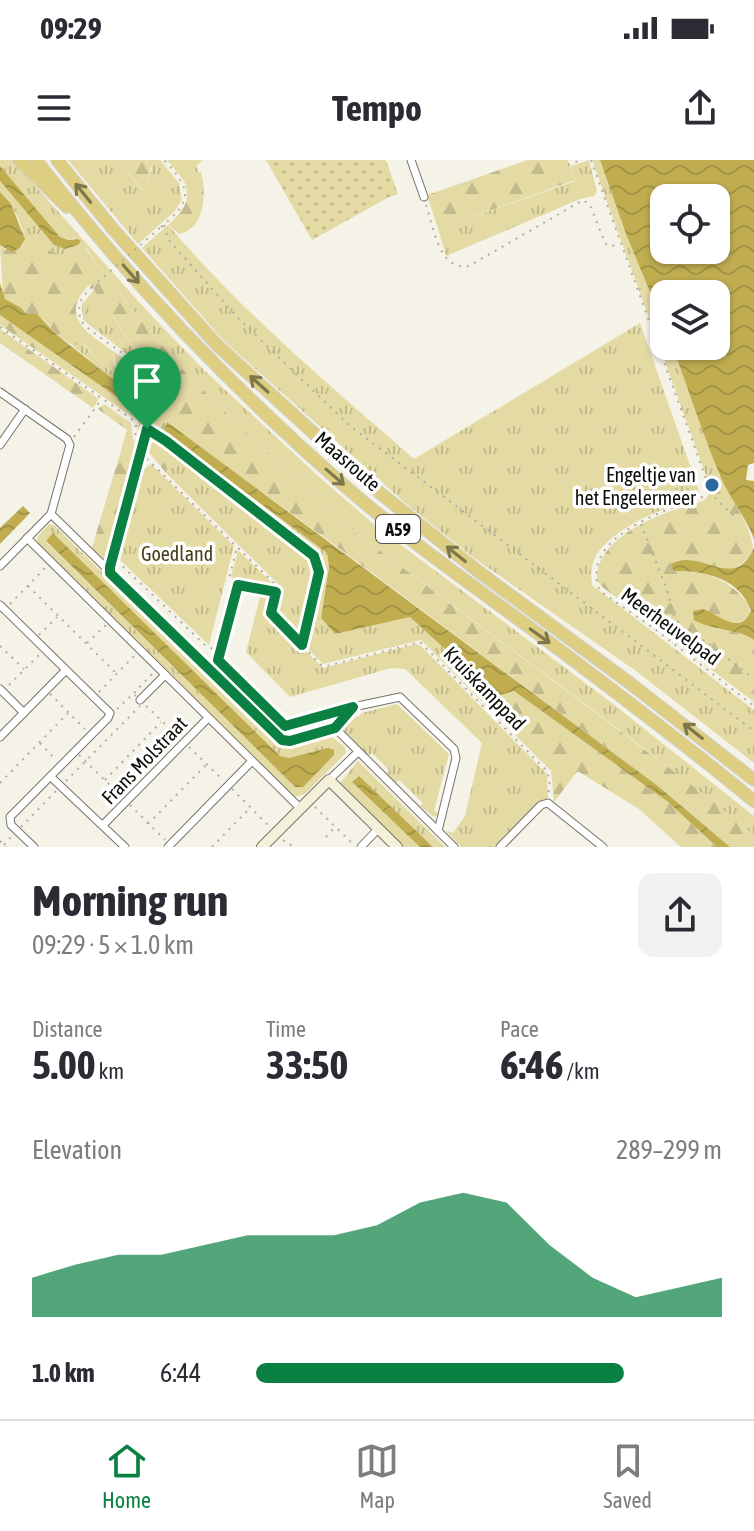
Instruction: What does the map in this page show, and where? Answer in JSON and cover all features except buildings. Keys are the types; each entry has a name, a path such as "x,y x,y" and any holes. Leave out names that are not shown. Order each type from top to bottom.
{"highway":[{"name":"A59","path":"19,160 61,204 80,215"},
{"name":"Maasroute","path":"36,160 80,215 198,347 339,480 449,570 572,659 754,801"},
{"name":"Maasroute","path":"57,160 112,228 217,345 353,469 479,572 754,780"}],"street":[{"path":"411,160 424,197"},
{"path":"0,392 69,442 51,514 0,566"},
{"path":"0,445 25,409"},
{"path":"51,514 285,742 335,728 353,707 400,697 454,749 456,758 438,831"},
{"path":"27,538 252,761 304,804"},
{"path":"2,608 110,714 9,820 34,847"},
{"path":"0,737 66,670"},
{"path":"142,701 165,675"},
{"path":"1,690 24,713"},
{"name":"Frans Molstraat","path":"103,825 208,718"},
{"path":"335,728 454,847"},
{"path":"262,847 358,752"},
{"path":"169,846 252,761"},
{"path":"51,777 125,847"},
{"path":"329,780 397,847"},
{"path":"500,847 541,805 548,803 603,847"},
{"path":"358,847 378,829"}],"lane":[{"path":"238,585 218,660 285,726"},
{"path":"276,736 285,726 353,707"}],"path":[{"path":"110,570 155,392 147,372 81,321 79,303 92,287 181,210 185,191 164,160"},
{"path":"568,165 581,160"},
{"path":"591,160 709,491 736,518"},
{"path":"424,197 446,260 457,267 469,266 583,200 590,205 605,243 608,246 621,245"},
{"path":"162,226 168,239 239,319 350,426 754,731"},
{"path":"0,327 133,420 135,440 140,445 141,453"},
{"path":"69,442 102,399"},
{"path":"147,429 314,556 319,572 302,645"},
{"name":"Kruiskamppad","path":"141,453 276,585 271,613 324,667 420,642 545,769 550,779 548,803"},
{"path":"110,570 115,568 141,469 147,458"},
{"name":"Meerheuvelpad","path":"709,491 705,496 665,510 640,523 611,542 601,555 596,576 600,591 754,706"},
{"path":"640,523 667,590 674,617 683,628 708,643 754,679"},
{"path":"237,546 229,579 239,581 238,585 276,592"},
{"path":"117,561 206,646 221,651"},
{"path":"2,608 51,562"},
{"path":"28,586 117,674"},
{"path":"35,639 58,616"},
{"path":"87,644 110,621"},
{"path":"0,646 24,669"},
{"path":"1,690 44,649"},
{"path":"94,697 140,650"},
{"path":"110,714 158,668"},
{"path":"46,691 92,735"},
{"path":"133,694 288,845 294,847"},
{"path":"0,841 5,846 142,701"},
{"path":"0,783 68,713"},
{"path":"105,780 162,722"},
{"path":"39,743 62,765"},
{"path":"76,751 169,846"},
{"path":"148,824 207,764"},
{"path":"304,804 358,847"},
{"path":"212,847 250,808"},
{"path":"326,837 335,827"}],"green space":[{"path":"0,160 12,160 205,371 318,476 377,527 608,700 754,816 754,835 650,753 343,523 181,368 103,274 86,248 56,254 33,235 23,245 21,224 0,192 0,181 54,245 65,249 78,245 75,238 68,240 60,237 0,166"},
{"path":"68,160 117,160 143,191 152,168 145,160 160,160 179,183 182,199 175,211 138,244"},
{"path":"117,160 145,160 151,167 144,191"},
{"path":"167,160 203,160 197,165 198,172 184,181"},
{"path":"266,160 386,160 398,194 312,240"},
{"path":"528,160 568,160 575,180 438,229 427,195"},
{"path":"589,160 597,191 594,196 580,199 446,256 438,229 575,181 571,166"},
{"path":"592,160 600,160 650,292 650,320"},
{"path":"201,172 203,180 202,209 194,225 179,234 168,225 185,206 187,195 184,181"},
{"path":"168,225 256,317 414,459 640,323 650,360 653,360 700,494 620,532 597,554 592,566 592,585 754,710 754,763 636,671 474,558 405,503 223,340 142,248"},
{"path":"33,235 57,254 85,248 181,368 343,523 709,798 754,835 754,847 730,847 658,786 336,546 262,492 164,432 176,442 166,473 147,450 159,393 157,384 140,364 142,359 94,290 89,285 80,296 76,315 86,331 113,351 119,376 103,365 84,344 72,345 57,335 44,320 26,314 3,297 0,245 5,249 20,248"},
{"path":"94,290 142,360 140,364 83,320 82,304"},
{"path":"0,315 127,407 136,399 148,410 141,440 137,436 138,421 0,325"},
{"path":"0,329 99,399 93,408 0,343"},
{"path":"81,342 118,376 113,351 145,374 152,386 148,410 72,345"},
{"path":"664,360 677,360 720,475 708,481"},
{"path":"104,404 131,423 133,440 139,448 107,566 91,551 127,430 98,409"},
{"path":"176,442 327,553 329,567 321,618 335,634 410,617 441,644 514,691 506,697 502,708 556,761 551,771 421,640 323,664 273,614 278,584 166,473"},
{"name":"Goedland","path":"151,464 234,546 209,645 119,559 142,470"},
{"path":"720,475 746,524 753,552 734,568 722,569 697,561 674,571 717,578 734,589 750,606 749,617 737,624 714,628 734,631 754,640 754,702 597,580 604,555 613,544 651,519 706,499 710,491 708,481"},
{"path":"49,524 54,525 279,746 289,747 331,736 345,747 346,753 305,794 294,797 36,544 38,536","holes":["54,534 280,756 334,754 303,786 295,787 46,542"]},
{"path":"238,550 274,585 274,591 231,577"},
{"path":"253,588 273,594 271,616 323,668 416,644 421,646 547,774 548,801 535,807 495,847 461,847 445,830 453,833 465,816 482,743 405,669 391,668 290,697 246,652 261,593 253,591"},
{"path":"514,691 668,802 717,847 681,847 639,809 579,772 554,802 551,771 556,761 502,708 506,697"},
{"path":"397,704 449,754 434,811 439,814 434,817 420,806 423,803 399,780 395,784 386,775 389,770 372,753 368,756 343,729 354,714 358,717 362,713"},
{"path":"324,718 327,728 288,739 284,736 288,729 300,725 302,730 309,728 309,723 314,721 316,726 323,724"},
{"path":"358,761 445,847 433,847 358,776 353,782 420,847 404,847 340,783"}],"water":[{"path":"600,160 754,160 754,463 748,465 746,480 754,481 754,540 722,480 677,360 730,360 730,280 650,280 650,292"},
{"path":"0,166 60,237 78,239 81,241 78,245 65,249 54,245 0,181"},
{"path":"0,192 11,204 25,239 20,248 12,252 0,245"},
{"path":"0,283 5,299 26,314 37,314 57,335 136,399 127,407 0,315"},
{"path":"167,422 658,786 730,847 717,847 668,802 514,691 497,696 410,617 335,634 321,618 329,567 327,553 164,432"},
{"path":"23,506 30,513 0,544 0,528"},
{"path":"53,533 280,756 289,758 328,748 334,750 334,755 303,787 295,787 46,541"},
{"path":"754,548 754,640 694,620 693,611 703,609 730,622 742,622 751,610 738,590 720,578 674,571 671,564 683,560 727,569 737,568"},
{"path":"359,776 433,847 420,847 352,782"}],"place":[{"name":"Engeltje van het Engelermeer","path":"712,485"}],"route":[{"path":"147,429 314,556 319,572 302,645 271,613 276,592 238,585 218,660 285,726 353,707 335,728 290,741 282,740 110,573 147,429"}]}
